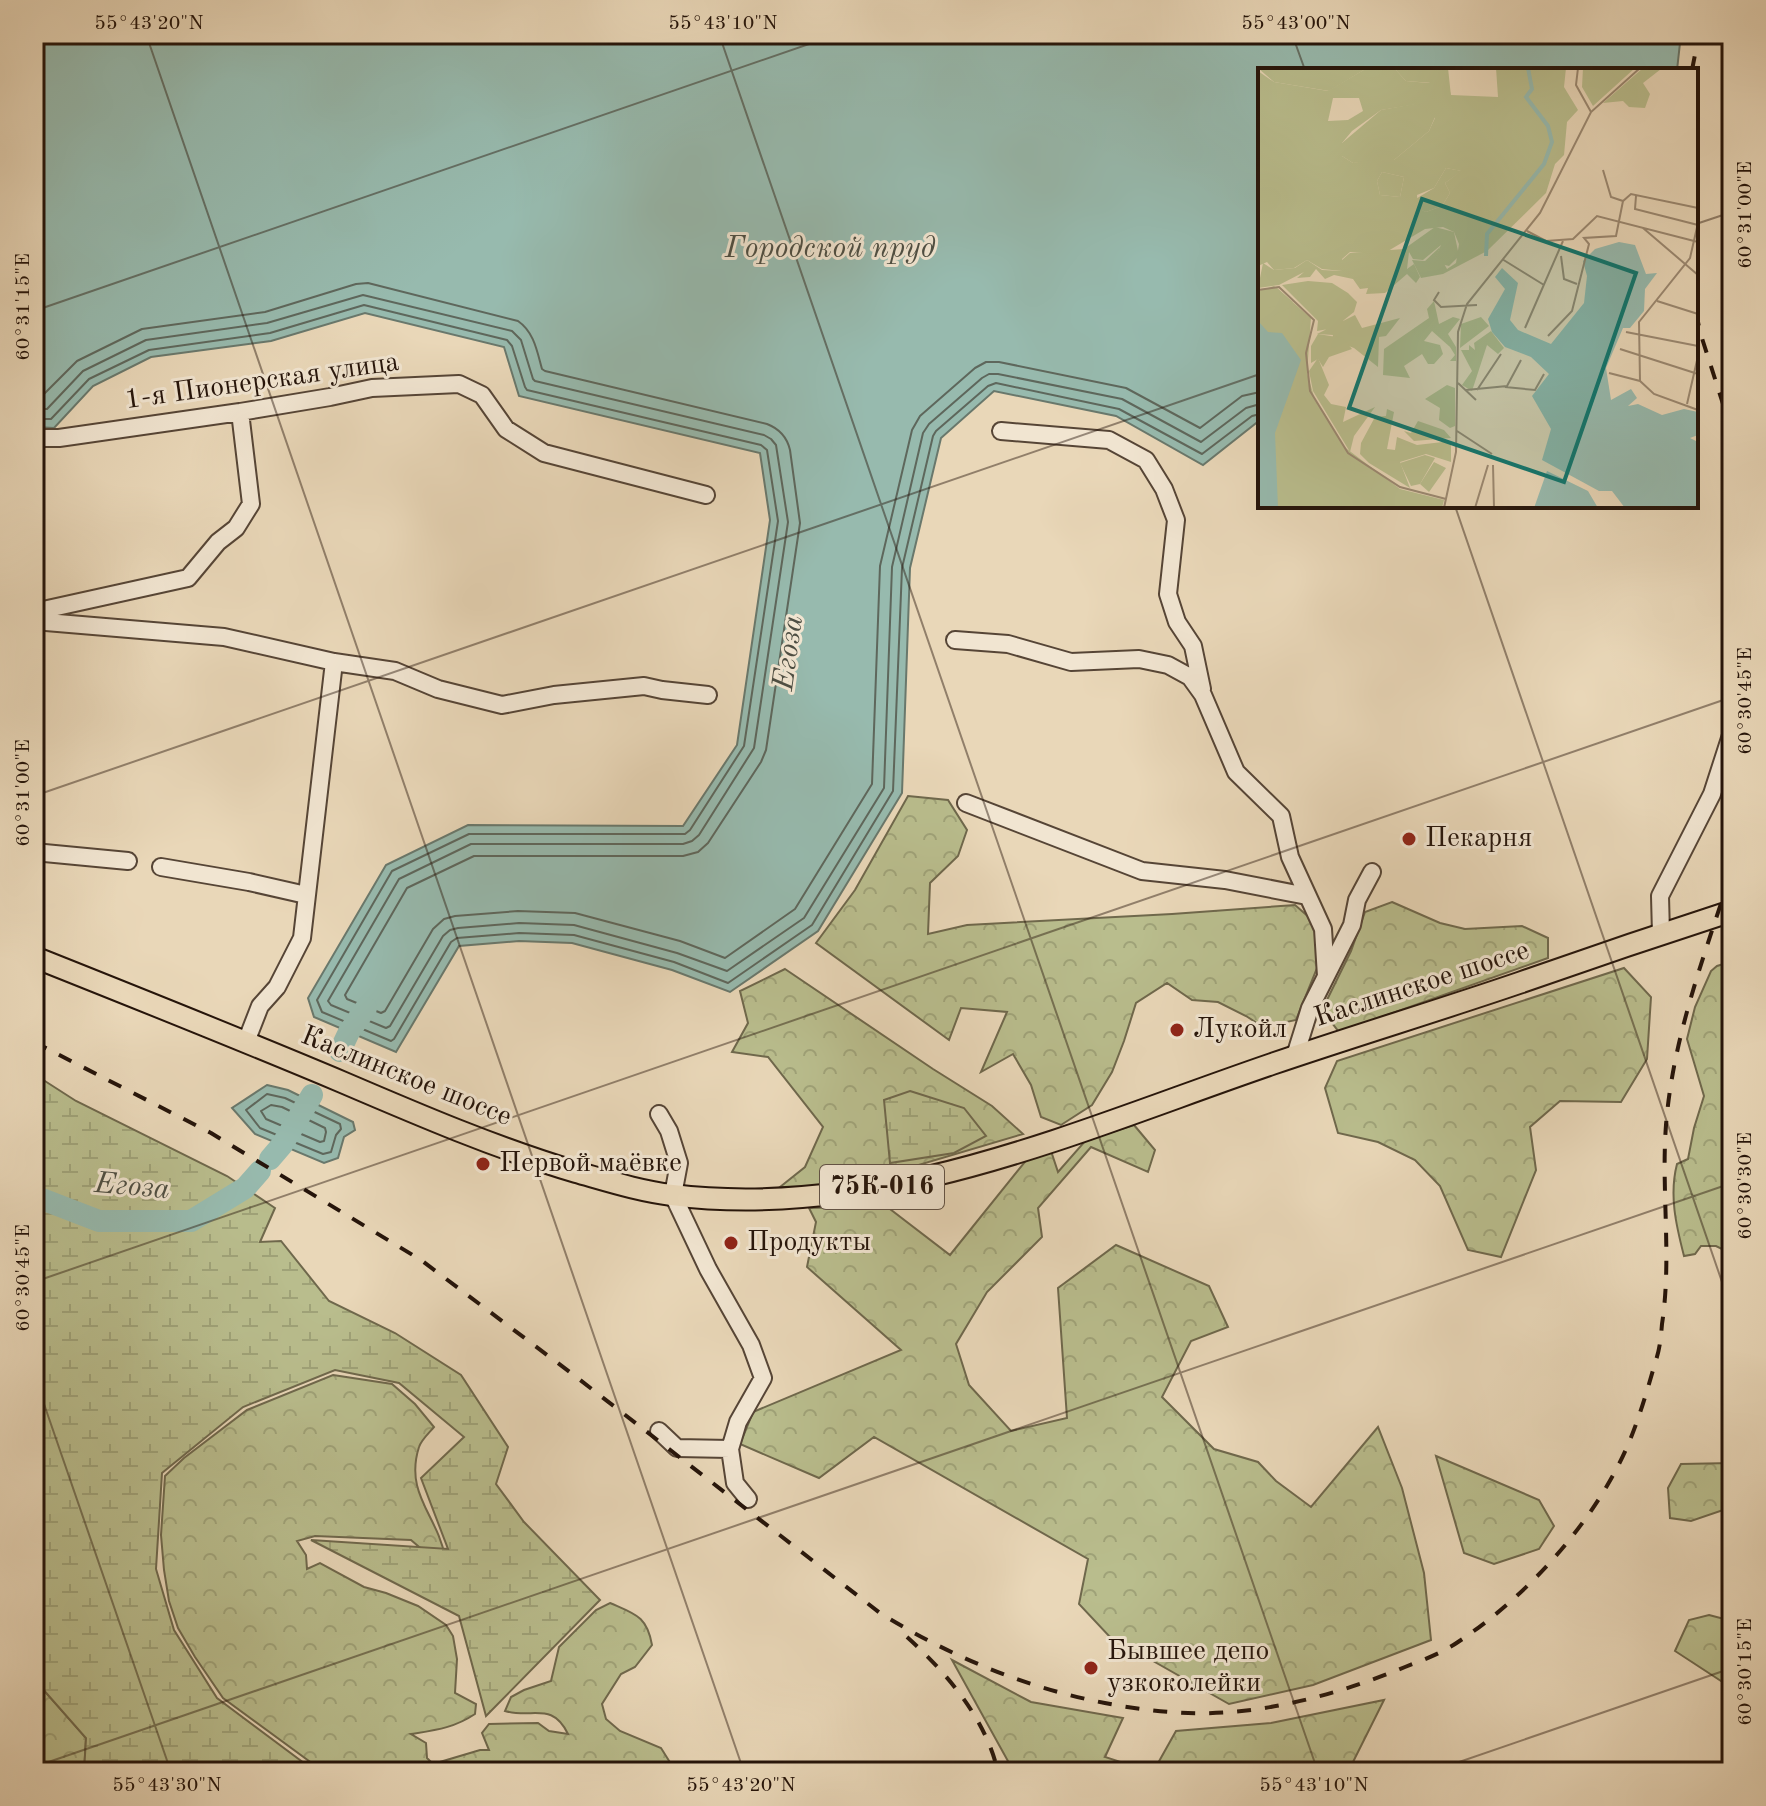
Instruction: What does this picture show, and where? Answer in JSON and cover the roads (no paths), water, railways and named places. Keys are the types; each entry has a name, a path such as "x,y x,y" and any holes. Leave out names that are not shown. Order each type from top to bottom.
{"main road":[{"name":"Каслинское шоссе","path":"34,957 499,1146 610,1182 673,1195 764,1200 838,1195 909,1183 1060,1138 1295,1056 1732,911"}],"street":[{"name":"1-я Пионерская улица","path":"34,438 59,438 240,412 372,388 459,384 482,395 506,429 544,453 706,495"},
{"path":"34,612 188,578 218,542 236,528 251,504 240,412"},
{"path":"1001,431 1109,440 1146,460 1164,489 1176,520 1168,594 1177,622 1193,646 1203,695 1236,772 1281,816 1290,857 1323,929 1326,976"},
{"path":"34,621 224,637 334,662 395,671 438,689 502,705 554,695 644,686 708,695"},
{"path":"955,640 1008,644 1071,662 1139,659 1168,665 1190,677 1203,695"},
{"path":"246,1042 260,1006 277,987 302,938 334,662"},
{"path":"1661,934 1660,896 1712,794 1732,732"},
{"path":"966,803 1142,871 1225,880 1307,896"},
{"path":"34,852 128,861"},
{"path":"161,867 306,895"},
{"path":"1295,1056 1310,1008 1352,925 1357,900 1372,872"},
{"path":"659,1114 669,1131 679,1163 673,1195 708,1269 751,1345 763,1378 738,1422 730,1449 735,1483 748,1499"},
{"path":"659,1431 677,1448 730,1449"}],"water":[{"name":"Городской пруд","path":"34,34 1681,34 1677,68 1258,68 1258,422 1203,465 1116,416 994,391 941,438 910,568 902,793 818,931 730,992 672,970 572,943 519,941 459,946 396,1052 314,1017 308,998 386,865 468,825 683,826 737,745 770,520 760,453 519,396 504,347 365,313 271,341 151,357 93,386 54,428 34,427"},
{"path":"1731,34 1732,155 1722,155"},
{"path":"267,1085 288,1090 353,1122 355,1130 344,1137 338,1158 324,1163 255,1134 232,1108"}],"waterway":[{"name":"Егоза","path":"340,1051 366,1008"},
{"name":"Егоза","path":"270,1159 312,1095"},
{"name":"Егоза","path":"34,1196 99,1221 191,1221 245,1188 260,1171"}],"railway":[{"path":"1692,68 1699,34"},
{"path":"1698,322 1732,432"},
{"path":"34,1042 211,1133 421,1260 880,1613 914,1633 1019,1680 1092,1700 1169,1712 1260,1709 1349,1688 1452,1646 1506,1606 1550,1563 1605,1490 1631,1439 1658,1351 1666,1274 1666,1125 1675,1059 1732,870"},
{"path":"907,1637 963,1698 984,1734 998,1772"}],"place":[{"name":"Пекарня","path":"1409,839"},
{"name":"Лукойл","path":"1177,1030"},
{"name":"Первой маёвке","path":"483,1164"},
{"name":"Продукты","path":"731,1243"},
{"name":"Бывшее депо узкоколейки","path":"1091,1668"}]}
